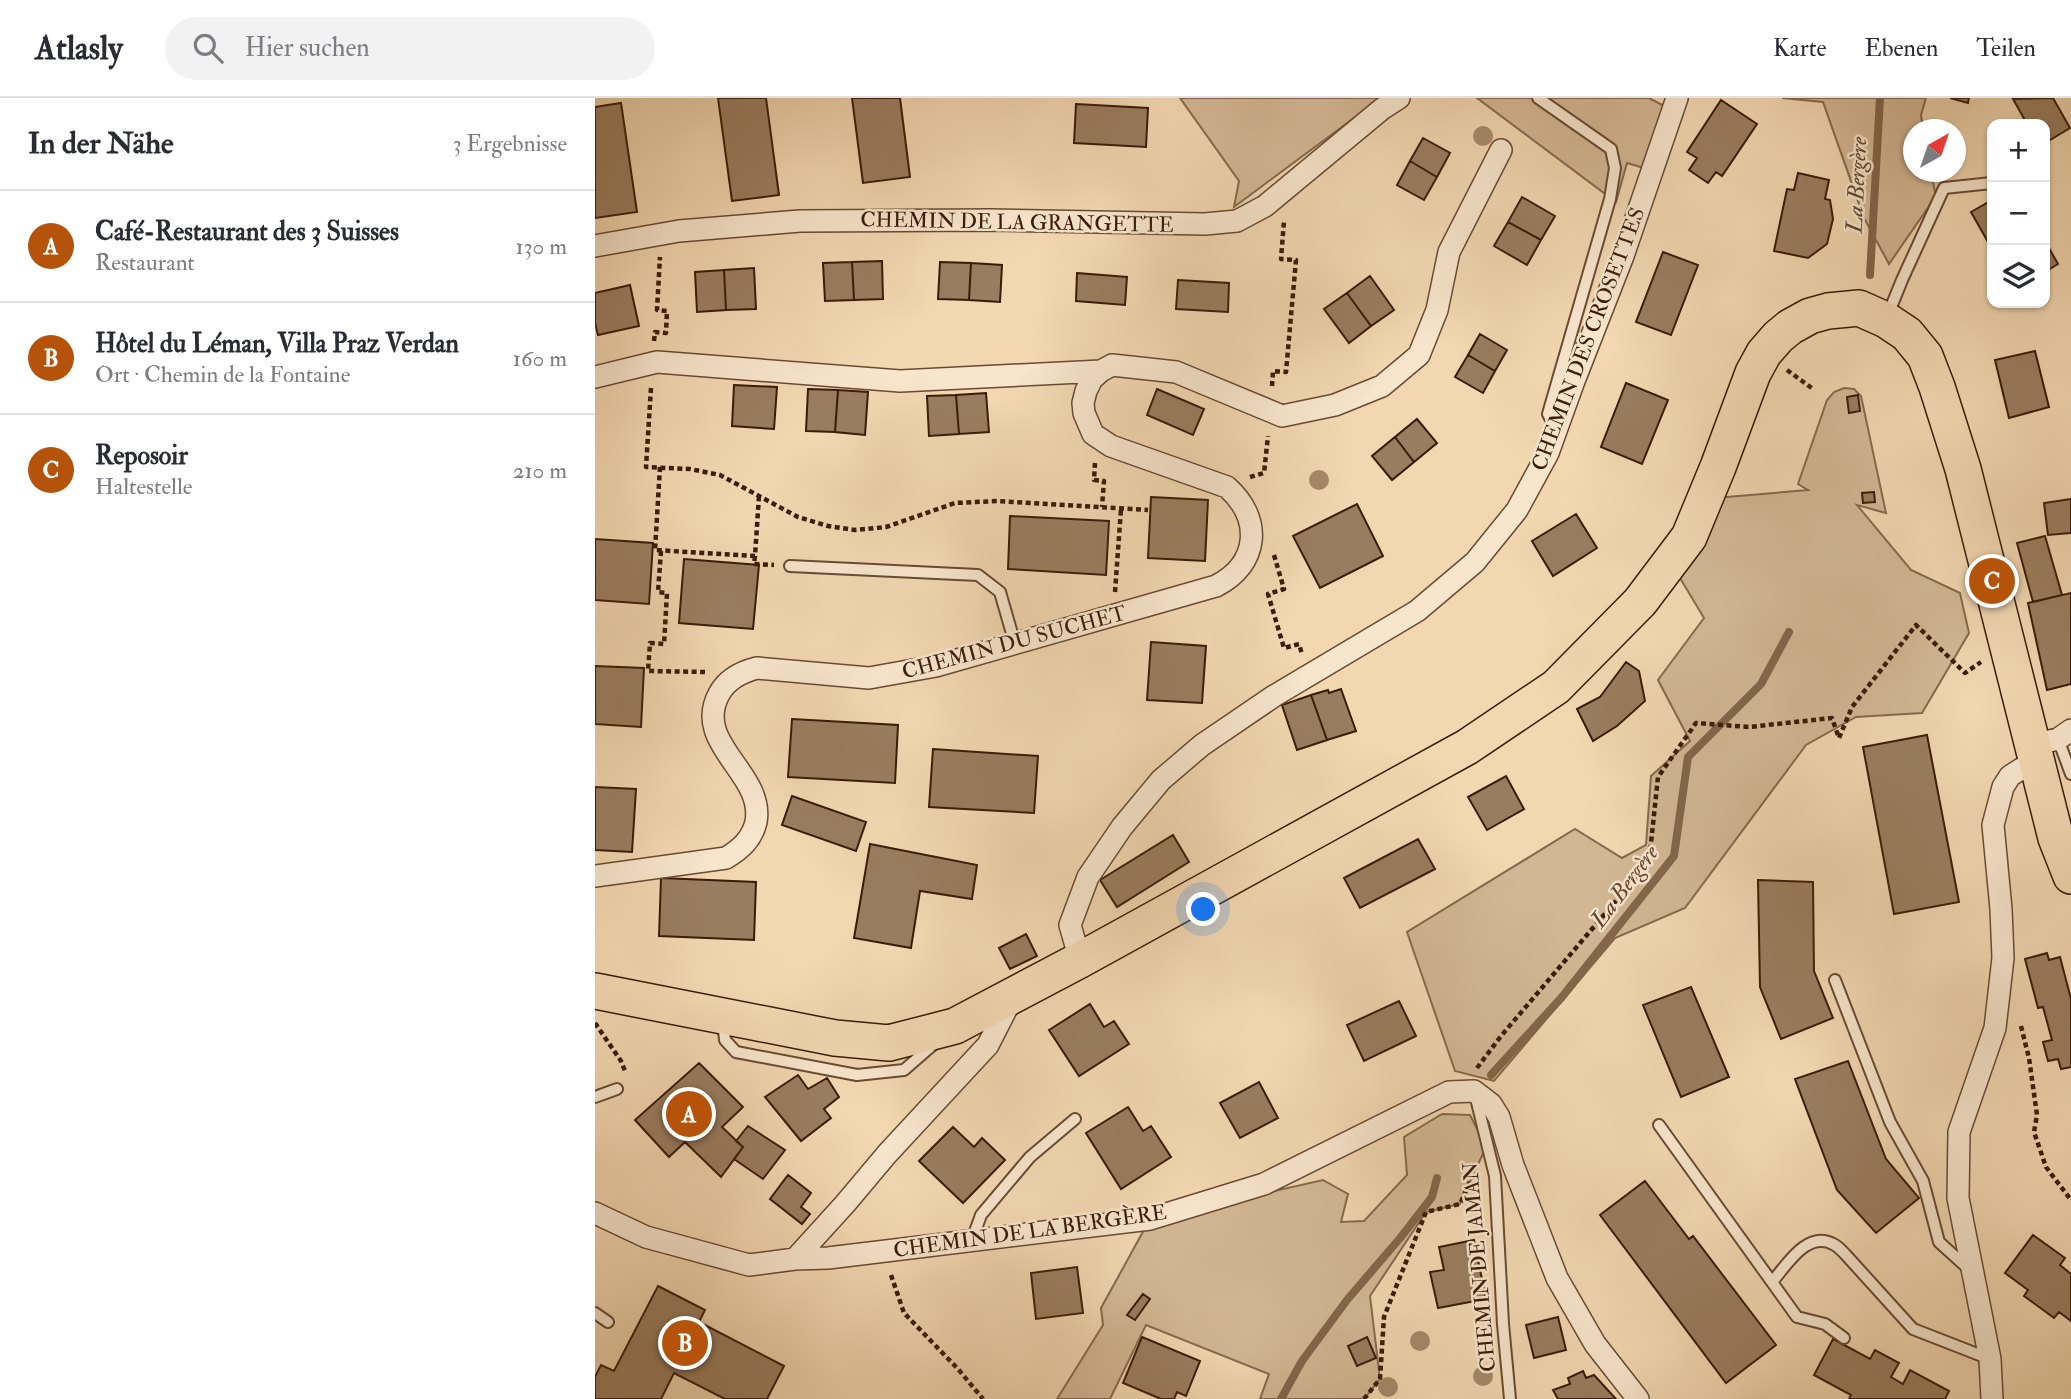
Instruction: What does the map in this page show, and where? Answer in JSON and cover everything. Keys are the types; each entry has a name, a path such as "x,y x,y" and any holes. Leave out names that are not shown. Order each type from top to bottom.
{"main road":[{"path":"595,991 835,1038 889,1043 955,1026 1467,747 1556,687 1640,602 1689,537 1753,373 1768,348 1790,327 1810,316 1828,311 1859,309 1886,320 1907,334 1926,356 2050,744 2056,838 2071,876"}],"street":[{"name":"CHEMIN DE LA GRANGETTE","path":"595,246 679,232 800,221 990,220 1205,224 1237,221 1265,206 1382,109 1399,98"},
{"name":"CHEMIN DES CROSETTES","path":"1080,960 1070,925 1088,877 1122,827 1161,780 1202,745 1274,696 1417,611 1475,562 1517,510 1548,453 1623,256 1677,98"},
{"path":"1097,437 1087,424 1083,403 1092,379 1112,365 1176,372 1282,416 1335,405 1382,386 1419,355 1437,310 1449,251 1501,150"},
{"path":"595,377 657,362 900,381 1101,371"},
{"name":"CHEMIN DU SUCHET","path":"595,876 726,858 748,841 757,817 754,796 750,785 717,738 713,726 715,702 727,683 736,676 758,668 869,678 936,666 1216,586 1227,580 1245,561 1252,536 1251,522 1238,496 1227,487 1111,446 1097,437"},
{"path":"1992,1399 1990,1359 1958,1198 1959,1132 1995,1028 2003,958 1993,825 2003,787 2010,776 2050,744"},
{"path":"795,1259 988,1045 1014,994"},
{"path":"1474,1091 1491,1104 1499,1116 1513,1164 1557,1278 1595,1344 1638,1399"},
{"name":"CHEMIN DE LA BERGÈRE","path":"595,1213 646,1237 748,1265 828,1258 1150,1219 1263,1184 1449,1092 1474,1091"}],"lane":[{"path":"1538,98 1611,149 1615,168 1610,199 1548,414 1556,429"},
{"path":"1886,320 1944,188 1987,184"},
{"path":"790,566 978,575 1000,592 1016,644"},
{"path":"2050,744 2071,774"},
{"path":"1835,980 1891,1122 1923,1181 1939,1242 1973,1273"},
{"path":"595,1097 618,1089"},
{"name":"CHEMIN DE JAMAN","path":"1474,1091 1495,1175 1510,1399"},
{"path":"972,1240 981,1215 1030,1157 1075,1119"},
{"path":"1659,1125 1797,1317 1825,1324 1844,1338"},
{"path":"1772,1282 1804,1246 1824,1241 1834,1244 1913,1329 1990,1359"},
{"path":"595,1313 608,1322"}],"path":[{"path":"1270,411 1273,371 1286,372 1296,260 1281,259 1286,189"},
{"path":"1778,363 1813,389"},
{"path":"1097,437 1094,480 1104,481 1102,507"},
{"path":"646,467 690,469 720,475 798,517 828,526 855,530 886,527 955,503 998,501 1148,510"},
{"path":"660,467 656,550 755,556 759,496"},
{"path":"1115,598 1121,509"},
{"path":"661,551 658,592 667,593 664,644 650,643 648,671 716,673"},
{"path":"1474,1091 1477,1068 1485,1057 1649,862 1658,777 1696,723 1749,727 1832,718 1839,738 1852,707 1916,625 1965,673 1982,661"},
{"path":"2019,1020 2029,1058 2037,1115 2034,1132 2046,1167 2071,1200"},
{"path":"595,1023 621,1061 627,1078 618,1089"},
{"path":"1364,1399 1380,1379 1384,1317 1426,1212 1460,1204 1478,1164"},
{"path":"883,1251 904,1313 983,1399"}],"shaded area":[{"path":"1180,98 1381,98 1234,207 1239,181"},
{"path":"1477,98 1649,98 1666,107 1644,168 1627,163 1616,202"},
{"path":"1782,98 1926,98 1922,119 1903,119 1903,182 1933,182 1936,196 1889,264 1864,218 1823,102"},
{"path":"1844,388 1854,389 1861,396 1886,513 1857,505 1911,570 1960,593 1969,633 1922,713 1856,717 1806,745 1685,908 1615,938 1494,1081 1455,1071 1407,932 1575,829 1622,858 1646,845 1651,776 1690,741 1658,680 1704,618 1674,568 1715,498 1808,490 1798,484 1827,400 1834,392"},
{"path":"1442,1114 1470,1115 1486,1147 1460,1204 1426,1212 1370,1296 1380,1379 1364,1399 1260,1399 1269,1374 1146,1325 1110,1399 1057,1399 1103,1325 1101,1308 1150,1219 1323,1180 1348,1194 1341,1222 1364,1221 1407,1175 1404,1137"}],"building":[{"path":"718,98 766,98 779,195 732,201"},
{"path":"852,98 900,98 910,177 863,183"},
{"path":"1950,98 1969,98 1968,103"},
{"path":"2053,98 2070,128 2050,140 2050,119 2024,119 2013,99"},
{"path":"1721,100 1757,124 1722,176 1716,172 1708,183 1689,170 1697,158 1687,152"},
{"path":"621,103 637,212 595,218 595,107"},
{"path":"1076,104 1148,108 1146,147 1074,143"},
{"path":"1423,138 1450,153 1437,177 1410,161"},
{"path":"1410,161 1437,177 1424,200 1397,185"},
{"path":"1798,173 1829,180 1825,199 1830,200 1833,219 1827,244 1808,258 1774,251 1787,189 1794,190"},
{"path":"1522,197 1555,216 1541,240 1508,222"},
{"path":"1987,203 1987,240 1971,212"},
{"path":"1508,222 1541,240 1527,265 1494,246"},
{"path":"2050,250 2058,264 2050,269"},
{"path":"1663,252 1698,265 1671,335 1636,322"},
{"path":"882,261 883,299 854,300 852,262"},
{"path":"852,262 854,300 825,301 823,263"},
{"path":"940,262 971,263 969,300 938,299"},
{"path":"971,263 1002,265 1000,302 969,300"},
{"path":"754,268 756,309 726,310 724,270"},
{"path":"724,270 726,310 697,312 695,272"},
{"path":"1077,273 1127,277 1125,305 1076,301"},
{"path":"1370,276 1394,310 1371,326 1347,293"},
{"path":"1178,280 1229,283 1228,312 1176,309"},
{"path":"630,285 639,326 598,335 595,323 595,293"},
{"path":"1347,293 1371,326 1349,343 1324,309"},
{"path":"1480,334 1507,350 1495,371 1468,355"},
{"path":"2035,351 2049,407 2009,418 1995,360"},
{"path":"1468,355 1495,371 1483,393 1455,377"},
{"path":"1626,383 1668,400 1642,464 1601,447"},
{"path":"734,385 777,387 774,429 732,426"},
{"path":"808,389 838,390 835,432 806,431"},
{"path":"1157,389 1204,409 1193,435 1147,415"},
{"path":"838,390 868,392 865,435 835,432"},
{"path":"986,393 989,432 959,434 956,395"},
{"path":"956,395 959,434 929,436 927,396"},
{"path":"1858,395 1860,411 1849,413 1847,397"},
{"path":"1417,419 1437,443 1414,462 1395,437"},
{"path":"1395,437 1414,462 1392,480 1372,456"},
{"path":"1874,492 1875,502 1863,503 1862,493"},
{"path":"1151,497 1208,500 1205,561 1148,558"},
{"path":"2071,499 2071,533 2048,535 2044,503"},
{"path":"1357,504 1383,556 1320,588 1293,536"},
{"path":"1576,514 1597,548 1553,576 1532,541"},
{"path":"1010,516 1109,521 1106,575 1008,569"},
{"path":"2045,536 2062,595 2033,602 2017,543"},
{"path":"595,539 653,543 649,604 595,600"},
{"path":"684,559 759,565 753,629 679,623"},
{"path":"2071,593 2071,684 2047,690 2028,603"},
{"path":"1151,642 1206,646 1202,703 1147,700"},
{"path":"1626,662 1639,671 1645,701 1617,726 1593,741 1577,709 1600,697"},
{"path":"595,666 644,668 641,727 595,724"},
{"path":"1341,689 1356,731 1327,740 1311,695"},
{"path":"1311,695 1327,740 1297,750 1282,705"},
{"path":"792,719 898,725 895,783 788,777"},
{"path":"1927,735 1959,902 1894,914 1863,747"},
{"path":"933,749 1038,756 1034,813 929,807"},
{"path":"1506,776 1524,809 1487,830 1468,797"},
{"path":"595,787 636,789 632,852 595,850"},
{"path":"792,796 866,822 856,851 782,825"},
{"path":"1173,835 1189,862 1117,907 1100,880"},
{"path":"1418,839 1435,869 1360,908 1344,878"},
{"path":"870,844 977,865 972,899 920,891 911,948 854,938"},
{"path":"661,878 756,882 754,940 659,936"},
{"path":"1758,880 1813,882 1814,971 1833,1018 1781,1039 1760,987"},
{"path":"1026,934 1037,956 1010,969 999,948"},
{"path":"2047,953 2049,960 2060,957 2071,999 2071,1067 2061,1069 2058,1059 2048,1061 2043,1042 2052,1040 2043,1007 2038,1008 2025,959"},
{"path":"1691,987 1729,1077 1681,1097 1643,1005"},
{"path":"1399,1001 1416,1036 1364,1061 1347,1025"},
{"path":"1090,1004 1104,1027 1114,1021 1129,1044 1079,1076 1049,1030"},
{"path":"1848,1061 1886,1159 1919,1198 1876,1233 1837,1190 1795,1079"},
{"path":"699,1063 743,1107 722,1127 743,1147 721,1177 685,1142 669,1157 635,1120"},
{"path":"798,1075 808,1089 827,1078 839,1097 824,1109 831,1118 801,1141 765,1097"},
{"path":"1259,1082 1278,1118 1240,1138 1220,1103"},
{"path":"1128,1107 1143,1131 1151,1126 1171,1157 1121,1189 1086,1133"},
{"path":"748,1126 785,1150 763,1179 734,1159 743,1147 736,1141"},
{"path":"953,1127 974,1147 982,1138 1005,1160 963,1203 919,1161"},
{"path":"788,1175 811,1193 801,1207 810,1214 802,1224 770,1199"},
{"path":"1645,1181 1689,1239 1693,1236 1776,1345 1726,1383 1600,1215"},
{"path":"2033,1235 2065,1258 2060,1265 2071,1274 2071,1321 2059,1312 2054,1318 2024,1296 2028,1290 2005,1273"},
{"path":"1474,1240 1486,1299 1438,1308 1430,1272 1444,1270 1439,1247"},
{"path":"1077,1267 1083,1313 1036,1319 1031,1273"},
{"path":"658,1286 705,1310 699,1322 784,1366 767,1399 725,1399 674,1373 661,1399 595,1399 595,1377 601,1365 614,1371"},
{"path":"1143,1294 1150,1299 1135,1320 1127,1315"},
{"path":"1558,1317 1566,1350 1534,1358 1526,1325"},
{"path":"1142,1337 1200,1361 1186,1396 1177,1392 1174,1399 1161,1399 1123,1383"},
{"path":"1367,1337 1376,1358 1357,1366 1348,1346"},
{"path":"1833,1339 1870,1359 1875,1350 1899,1363 1891,1377 1903,1384 1910,1370 1949,1391 1945,1399 1849,1399 1851,1395 1814,1375"},
{"path":"1583,1371 1586,1378 1594,1375 1616,1399 1558,1399 1553,1390 1570,1384 1568,1378"}],"waterway":[{"name":"La Bergère","path":"1870,275 1880,98"},
{"name":"La Bergère","path":"1491,1075 1562,997 1674,856 1688,757 1761,684 1789,632"},
{"name":"La Bergère","path":"1281,1399 1302,1361 1347,1300 1432,1197 1437,1178"}],"place":[{"name":"Reposoir","path":"1992,581"},
{"name":"Café-Restaurant des 3 Suisses","path":"689,1114"},
{"name":"Hôtel du Léman, Villa Praz Verdan","path":"685,1343"}]}
